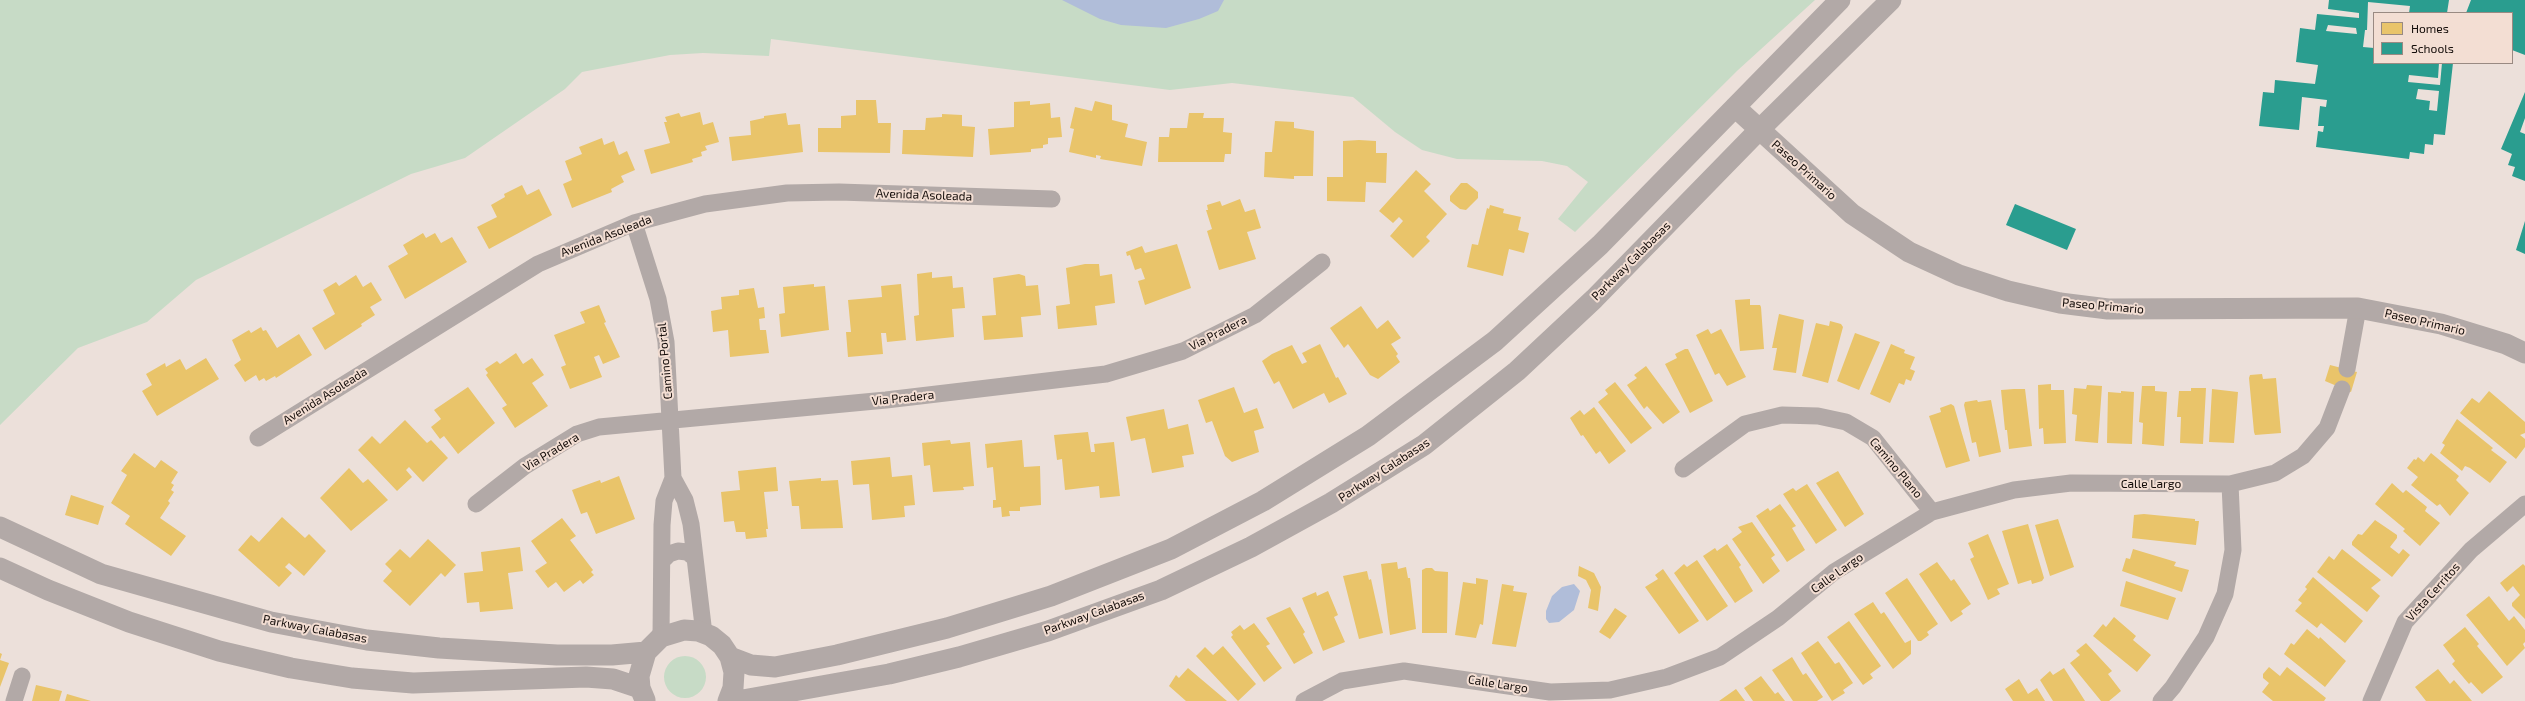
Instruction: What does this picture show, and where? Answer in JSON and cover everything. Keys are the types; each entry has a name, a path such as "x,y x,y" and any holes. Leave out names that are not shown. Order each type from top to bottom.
{"street":[{"path":"730,657 751,665 775,667 837,655 947,628 1051,596 1171,549 1263,501 1368,436 1495,341 1600,244 1840,0"},
{"name":"Parkway Calabasas","path":"737,701 889,674 959,657 1048,630 1161,590 1251,548 1331,503 1424,445 1517,371 1594,299 1759,130 1891,0"},
{"name":"Paseo Primario","path":"1735,107 1852,214 1909,252 1959,275 2008,291 2060,303 2108,309 2358,308 2441,324 2500,342 2525,353"},
{"name":"Avenida Asoleada","path":"258,438 538,264 634,223 705,204 787,194 839,192 1052,199"},
{"name":"Camino Portal","path":"634,223 658,299 666,342 673,478 664,501 661,637"},
{"name":"Via Pradera","path":"476,504 526,466 577,434 599,427 886,400 1106,374 1183,351 1255,315 1322,262"},
{"path":"2347,369 2358,308"},
{"name":"Calle Largo","path":"1304,701 1342,681 1404,670 1550,692 1610,690 1667,677 1720,657 1778,618 1834,572 1932,512 2014,490 2071,483 2230,484 2275,473 2304,456 2327,428 2342,389"},
{"name":"Camino Plano","path":"1683,469 1745,424 1782,415 1818,416 1846,422 1873,438 1932,512"},
{"name":"Camino Portal","path":"673,478 685,500 695,558 704,634"},
{"path":"2161,701 2173,687 2206,637 2225,594 2233,550 2230,484"},
{"name":"Vista Cerritos","path":"2371,701 2405,622 2471,550 2525,504"},
{"name":"Parkway Calabasas","path":"0,527 101,574 271,622 367,640 440,648 557,655 612,655 646,652"},
{"path":"662,561 669,554 678,551 687,552 695,558"},
{"path":"0,568 48,590 129,622 219,651 291,668 352,678 413,683 586,677 613,680 643,694"},
{"path":"643,694 639,676 646,652 661,637 684,630 704,634 722,645 730,657 734,672 733,688 728,701"},
{"path":"14,701 22,676"}],"green space":[{"path":"0,0 1815,0 1738,70 1575,232 1558,219 1588,182 1567,166 1542,161 1457,159 1422,150 1395,132 1353,97 1232,83 1170,90 771,39 769,56 703,53 670,55 582,72 565,89 465,158 411,174 196,280 147,322 78,348 0,425"},
{"path":"681,656 689,656 697,659 703,665 706,677 703,689 697,695 689,698 681,698 673,695 667,689 664,681 664,673 667,665 673,659"}],"water":[{"path":"1062,0 1224,0 1218,11 1199,19 1166,28 1121,25 1100,19"},
{"path":"1574,584 1580,591 1574,610 1559,622 1549,623 1546,619 1546,611 1552,596 1562,587"}],"building: Homes":[{"path":"856,100 876,100 878,123 891,123 890,153 818,152 818,128 841,128 841,116 856,115"},
{"path":"1030,101 1030,105 1050,103 1051,118 1060,117 1062,137 1048,138 1048,144 1043,145 1043,148 1031,149 1031,152 990,155 988,129 1014,127 1014,102"},
{"path":"1095,101 1112,105 1112,120 1128,124 1125,137 1147,142 1142,166 1100,159 1101,156 1096,155 1096,158 1069,152 1074,129 1070,128 1075,107 1092,111"},
{"path":"700,112 703,125 713,122 719,142 705,146 707,150 701,152 702,156 692,159 693,162 651,174 644,150 670,143 664,122 667,122 665,117 679,113 681,117"},
{"path":"786,113 788,125 800,124 803,152 732,161 729,137 751,135 750,121 764,118 764,116"},
{"path":"1189,113 1204,113 1203,118 1224,118 1223,132 1232,133 1231,154 1225,154 1224,162 1158,162 1159,137 1169,137 1170,128 1187,128"},
{"path":"942,114 962,115 962,126 975,127 973,157 902,154 903,130 925,130 926,118 942,117"},
{"path":"1275,121 1294,122 1294,128 1314,131 1313,176 1294,176 1294,179 1264,177 1265,152 1272,152"},
{"path":"602,138 604,145 614,141 619,155 627,151 635,170 621,176 624,182 611,189 612,192 572,208 563,184 572,180 565,161 582,154 579,147"},
{"path":"1343,141 1376,141 1376,153 1387,153 1386,183 1366,182 1365,202 1327,201 1327,177 1343,177"},
{"path":"1416,170 1431,184 1424,191 1447,214 1426,237 1430,241 1413,258 1390,236 1403,221 1399,217 1393,223 1379,211"},
{"path":"1461,183 1467,183 1478,192 1478,198 1466,210 1460,209 1450,201 1450,196"},
{"path":"522,185 527,195 539,189 552,215 489,249 477,227 497,217 491,205 505,197 504,194"},
{"path":"1240,199 1245,212 1255,209 1261,228 1247,232 1256,259 1219,270 1207,231 1212,229 1206,210 1208,210 1207,205 1220,201 1222,206"},
{"path":"1490,205 1504,209 1503,213 1521,217 1518,230 1529,233 1524,253 1509,249 1503,276 1467,267 1472,244 1478,245 1487,208 1489,209"},
{"path":"423,233 426,238 435,233 441,243 452,237 467,262 405,299 388,266 408,254 403,245"},
{"path":"1177,244 1191,288 1145,305 1138,281 1145,279 1141,268 1135,270 1130,255 1127,256 1126,252 1142,246 1145,253"},
{"path":"1085,264 1099,264 1100,276 1112,274 1115,303 1095,306 1097,325 1058,329 1056,306 1070,304 1066,268"},
{"path":"932,272 932,278 952,276 953,288 963,287 965,308 952,309 954,337 916,341 914,316 919,315 917,274"},
{"path":"1019,274 1025,276 1026,286 1038,285 1041,315 1021,317 1023,337 984,340 982,316 996,315 993,278"},
{"path":"356,275 363,287 371,282 382,300 370,307 375,315 361,324 362,326 325,350 312,328 335,314 323,290 336,282 339,286"},
{"path":"814,284 814,287 825,286 829,330 781,337 779,314 785,313 783,287"},
{"path":"901,284 906,340 887,342 886,333 881,333 883,354 848,357 846,332 851,332 848,300 882,297 881,286"},
{"path":"754,288 758,308 764,307 765,318 759,319 760,330 766,330 769,353 730,357 728,330 713,332 711,311 722,309 721,297 739,295 739,290"},
{"path":"1750,299 1750,305 1760,305 1761,307 1764,349 1740,351 1735,300"},
{"path":"599,305 606,322 604,323 620,357 603,364 599,355 594,357 602,377 570,389 561,367 566,365 554,335 585,323 580,312"},
{"path":"1361,306 1377,329 1388,320 1401,338 1391,344 1398,354 1396,356 1400,362 1378,379 1370,375 1348,344 1344,348 1330,328"},
{"path":"1779,314 1804,320 1796,373 1773,370 1777,348 1772,348"},
{"path":"1830,321 1841,324 1843,327 1828,383 1802,376 1816,323 1829,326"},
{"path":"261,327 263,331 266,330 277,348 299,334 312,355 276,378 275,376 266,381 264,378 259,381 256,375 245,382 234,365 241,360 232,340 249,330 251,333"},
{"path":"1708,329 1711,334 1721,329 1746,377 1727,386 1719,373 1715,375 1696,335"},
{"path":"1855,333 1880,342 1859,390 1837,381"},
{"path":"1320,344 1336,378 1338,377 1347,394 1329,403 1324,393 1293,409 1279,381 1274,384 1262,361 1272,354 1292,345 1302,364 1307,362 1302,353"},
{"path":"1891,344 1905,350 1904,353 1915,357 1910,369 1915,371 1911,381 1906,379 1904,385 1899,383 1890,403 1870,394"},
{"path":"1688,349 1713,401 1690,413 1665,364 1677,358 1675,354"},
{"path":"516,353 523,364 532,358 544,375 532,383 548,406 515,428 502,408 507,405 486,375 488,373 485,369 497,361 500,364"},
{"path":"206,358 219,379 157,416 142,391 152,385 146,374 165,363 166,367 180,359 186,370"},
{"path":"2330,365 2357,372 2351,392 2325,381"},
{"path":"1646,366 1680,412 1663,424 1647,406 1644,409 1627,385 1637,378 1634,375"},
{"path":"2262,374 2263,379 2276,378 2281,433 2255,435 2254,432 2249,378 2250,375"},
{"path":"1615,382 1652,428 1631,444 1598,402 1608,394 1605,390"},
{"path":"2051,384 2051,390 2064,390 2066,443 2044,444 2043,428 2039,429 2038,385"},
{"path":"2087,385 2102,386 2098,443 2075,441 2077,415 2072,414 2074,388 2086,389"},
{"path":"2142,386 2155,386 2155,391 2167,392 2164,446 2142,444 2143,423 2139,422"},
{"path":"468,387 495,423 458,454 444,436 440,439 431,427 441,419 434,410"},
{"path":"1234,387 1244,413 1257,408 1264,428 1254,431 1259,452 1232,462 1225,456 1212,421 1206,423 1198,400"},
{"path":"2191,388 2206,388 2203,444 2180,443 2181,417 2177,417 2179,391 2191,391"},
{"path":"2025,389 2032,446 2009,449 2007,430 2005,430 2001,390"},
{"path":"2212,389 2238,392 2234,443 2209,442"},
{"path":"2121,391 2134,392 2132,444 2107,443 2108,392 2121,393"},
{"path":"2489,391 2525,422 2525,433 2520,435 2525,439 2525,447 2516,459 2460,413 2472,398 2479,403"},
{"path":"1977,400 1978,402 1991,400 2001,452 1979,457 1976,442 1972,443 1964,405 1965,402"},
{"path":"1951,404 1954,406 1970,461 1946,468 1929,416 1941,412 1940,408"},
{"path":"1594,407 1626,451 1609,464 1600,451 1596,454 1583,435 1581,436 1570,418 1580,410 1584,415"},
{"path":"1164,409 1168,429 1188,424 1194,454 1182,456 1184,467 1152,473 1145,438 1131,441 1126,417"},
{"path":"2457,419 2493,448 2491,450 2507,462 2490,483 2470,468 2465,466 2462,471 2440,453 2445,445 2442,443"},
{"path":"405,420 427,443 431,440 448,458 423,482 409,467 406,470 412,477 397,491 358,450 372,436 380,444"},
{"path":"1088,432 1091,452 1095,452 1094,444 1114,442 1120,496 1100,498 1099,486 1065,490 1062,459 1057,460 1054,435"},
{"path":"950,440 951,444 970,442 974,486 963,487 964,490 933,492 930,465 924,466 922,443"},
{"path":"1022,440 1024,467 1040,466 1041,505 1020,507 1020,511 1009,511 1010,516 1002,517 1001,507 993,508 993,500 996,500 993,467 987,468 985,444"},
{"path":"134,453 155,468 161,460 178,472 171,483 174,485 171,490 174,492 168,501 170,503 160,518 186,536 171,556 125,524 130,516 111,503 127,475 121,471"},
{"path":"2431,453 2459,476 2456,480 2469,493 2450,516 2440,504 2437,506 2411,485 2418,477 2407,468 2414,459 2416,460 2418,457 2424,462"},
{"path":"890,457 892,477 912,475 915,505 904,506 905,517 872,520 869,484 853,485 851,461"},
{"path":"776,467 778,491 764,492 768,529 766,529 767,537 746,539 745,532 736,532 734,521 724,522 721,492 740,490 738,471"},
{"path":"349,468 363,483 368,479 388,500 351,531 320,498"},
{"path":"1838,471 1864,514 1845,527 1816,483"},
{"path":"619,476 635,519 596,534 587,512 581,514 572,490 600,480 601,483"},
{"path":"821,478 821,481 838,480 843,528 801,529 799,506 792,506 789,481"},
{"path":"2392,483 2403,493 2406,490 2427,507 2425,511 2440,523 2420,546 2403,531 2405,529 2375,504"},
{"path":"1807,484 1837,530 1816,544 1783,494 1793,488 1796,491"},
{"path":"71,495 104,506 98,525 65,515"},
{"path":"1780,504 1796,526 1792,528 1805,550 1787,562 1756,516 1768,508 1770,511"},
{"path":"2144,514 2195,519 2195,521 2199,521 2196,545 2132,538 2134,515"},
{"path":"282,517 305,538 309,534 326,551 304,576 289,563 285,567 292,573 279,587 238,550 251,535 259,542"},
{"path":"562,518 576,536 570,540 593,570 591,572 594,575 583,584 580,580 564,592 556,582 548,588 535,571 547,563 531,541"},
{"path":"2058,519 2074,567 2050,576 2035,525"},
{"path":"2375,520 2397,535 2397,538 2390,547 2399,554 2403,549 2410,555 2392,577 2352,545 2352,542 2358,534 2362,535"},
{"path":"1752,522 1775,555 1771,558 1780,571 1763,584 1732,539 1742,532 1738,527"},
{"path":"2028,524 2044,578 2042,581 2032,584 2031,580 2018,584 2002,531"},
{"path":"1988,534 2009,584 1997,589 2000,594 1988,600 1970,559 1974,557 1968,543"},
{"path":"428,539 456,565 445,577 441,573 410,606 383,581 392,571 385,564 400,549 410,558"},
{"path":"1727,544 1741,565 1739,567 1753,591 1735,603 1703,556 1715,548 1717,551"},
{"path":"520,547 523,571 508,573 513,609 480,612 479,602 467,603 464,573 483,571 481,552"},
{"path":"2133,549 2176,562 2174,566 2189,570 2182,592 2122,571 2126,558 2130,559"},
{"path":"2342,549 2381,580 2371,588 2380,596 2367,612 2317,572 2329,556 2334,560"},
{"path":"1697,560 1728,606 1707,621 1674,573 1684,564 1687,567"},
{"path":"1397,562 1398,569 1406,567 1408,578 1410,578 1416,629 1390,635 1381,564"},
{"path":"1937,562 1951,581 1954,579 1971,604 1961,611 1963,614 1951,622 1919,574"},
{"path":"2523,564 2525,566 2525,619 2512,606 2512,603 2520,595 2513,586 2507,592 2500,583"},
{"path":"1579,566 1594,573 1601,587 1598,611 1588,608 1591,590 1586,580 1578,576"},
{"path":"1432,568 1435,571 1448,572 1447,633 1422,633 1422,570"},
{"path":"1663,569 1699,621 1679,634 1645,587 1658,579 1655,575"},
{"path":"1367,571 1369,580 1371,579 1383,633 1359,639 1343,576"},
{"path":"2313,577 2363,621 2345,643 2321,623 2317,628 2295,611 2302,603 2298,600 2307,589 2305,587"},
{"path":"1476,578 1488,580 1483,625 1480,624 1476,638 1455,635 1463,582 1476,584"},
{"path":"1907,578 1938,624 1927,632 1929,635 1921,641 1918,641 1885,593"},
{"path":"2126,581 2176,598 2168,620 2120,606"},
{"path":"1502,584 1514,586 1513,591 1527,593 1516,647 1492,644"},
{"path":"1328,591 1338,615 1334,617 1345,642 1323,651 1302,598 1316,592 1317,596"},
{"path":"2489,596 2509,621 2514,616 2525,630 2525,642 2523,644 2525,648 2507,666 2466,615"},
{"path":"1873,602 1881,614 1884,612 1905,643 1911,640 1911,654 1893,669 1854,614"},
{"path":"1290,607 1305,632 1303,634 1313,653 1294,664 1266,618"},
{"path":"1615,608 1627,616 1610,639 1599,632"},
{"path":"2114,617 2136,636 2133,640 2151,655 2137,672 2093,636 2103,624 2106,627"},
{"path":"1849,621 1881,666 1870,674 1873,678 1863,685 1827,637"},
{"path":"1254,623 1270,644 1266,646 1282,668 1264,682 1231,637 1233,635 1231,632 1240,625 1244,630"},
{"path":"2465,627 2479,644 2477,646 2503,677 2482,694 2471,682 2469,684 2452,664 2455,661 2443,645"},
{"path":"2307,629 2319,639 2320,637 2346,661 2325,687 2284,654 2291,643 2294,645"},
{"path":"1818,641 1835,664 1839,662 1853,683 1843,690 1845,693 1832,701 1801,653"},
{"path":"2086,643 2112,671 2108,674 2121,691 2109,701 2101,701 2070,663 2080,655 2076,651"},
{"path":"1223,646 1256,684 1238,701 1196,656 1205,647 1213,655"},
{"path":"1792,657 1803,675 1806,673 1823,697 1817,701 1793,701 1772,670"},
{"path":"0,660 9,663 0,687"},
{"path":"2269,667 2280,676 2287,667 2326,698 2324,701 2273,701 2262,692 2269,683 2263,678 2263,674"},
{"path":"1188,668 1227,701 1186,701 1169,686 1176,675 1179,678"},
{"path":"2064,668 2085,701 2053,701 2040,680 2050,671 2053,675"},
{"path":"2438,669 2450,684 2454,680 2472,701 2426,701 2415,687"},
{"path":"1761,676 1775,694 1778,692 1785,701 1753,701 1744,688"},
{"path":"2019,679 2028,694 2037,688 2045,701 2013,701 2005,689"},
{"path":"36,685 62,691 59,701 32,701"},
{"path":"1736,689 1745,701 1719,701"},
{"path":"67,694 91,701 65,701"}],"building: Schools":[{"path":"2329,0 2449,0 2447,12 2409,12 2410,6 2368,2 2367,30 2365,30 2363,47 2373,48 2373,64 2439,64 2438,78 2409,75 2408,82 2440,85 2442,64 2453,64 2445,135 2434,134 2433,145 2425,144 2424,154 2410,152 2409,159 2316,147 2318,131 2323,132 2324,126 2318,126 2320,106 2326,107 2327,100 2302,97 2299,130 2259,126 2263,92 2274,93 2275,80 2315,84 2318,65 2296,62 2300,28 2315,30 2317,14 2359,18 2359,13 2328,9","holes":["2328,25 2356,28 2357,34 2326,31","2418,89 2439,91 2437,111 2429,110 2430,101 2416,99"]},
{"path":"2471,0 2525,0 2525,55 2513,50 2513,12 2466,12"},
{"path":"2525,92 2525,118 2520,132 2525,134 2525,181 2512,176 2515,167 2508,165 2512,154 2501,149"},
{"path":"2015,204 2076,229 2067,250 2006,225"},
{"path":"2525,221 2525,254 2516,250"}]}
